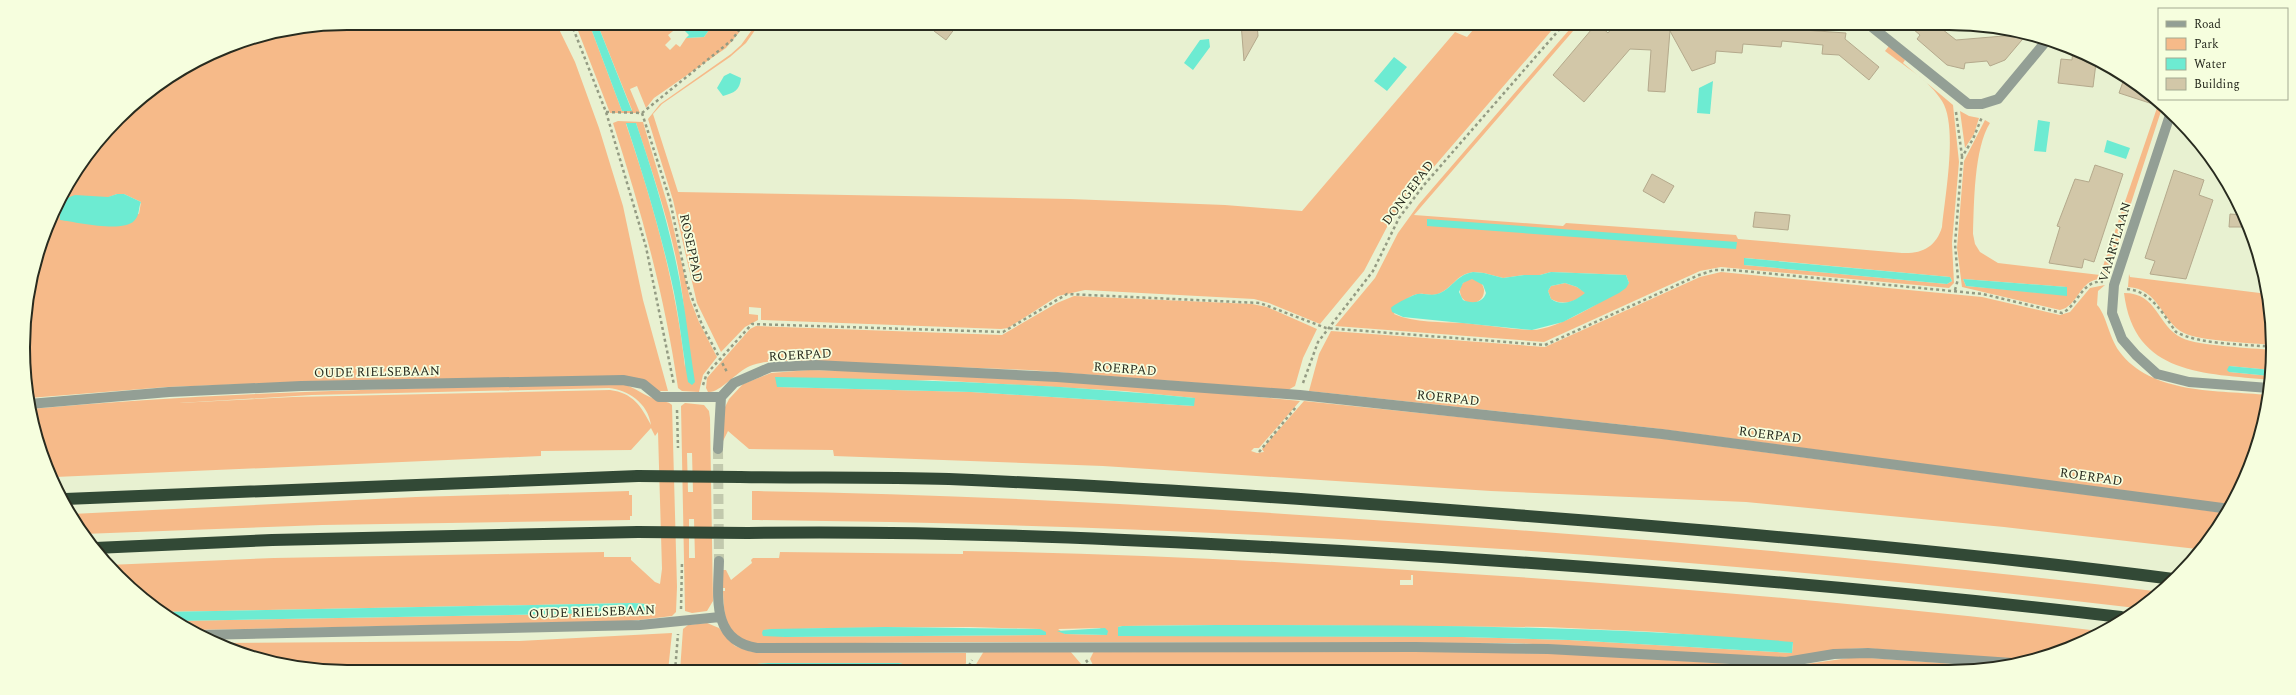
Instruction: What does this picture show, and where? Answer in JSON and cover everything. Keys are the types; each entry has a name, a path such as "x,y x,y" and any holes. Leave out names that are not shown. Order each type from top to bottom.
{"highway":[{"path":"69,499 638,476 946,479 1171,490 1462,511 1797,538 1965,554 2166,578"},
{"path":"101,548 272,540 638,532 846,532 1159,541 1542,562 1971,599 2116,616"}],"street":[{"path":"1876,30 1968,104 1987,103 1998,99 2043,45"},
{"name":"VAARTLAAN","path":"2168,118 2114,285 2112,313 2122,339 2136,355 2157,374 2189,382 2263,388"},
{"name":"ROERPAD","path":"721,397 734,383 771,367 815,365 1057,377 1300,395 1662,434 2222,508"},
{"name":"OUDE RIELSEBAAN","path":"35,404 169,392 301,386 623,380 643,384 659,397 721,397"},
{"path":"718,449 721,397"},
{"path":"719,561 720,617 724,628 735,641 746,646 757,648 1415,647 1548,649 1786,662 1834,654 1868,653 1992,662"},
{"name":"OUDE RIELSEBAAN","path":"213,635 640,625 720,617"}],"path":[{"path":"574,30 606,112 646,247 676,398 678,448"},
{"path":"606,112 642,113 732,40 739,30"},
{"name":"DONGEPAD","path":"1300,395 1311,357 1326,328 1373,271 1399,218 1424,185 1559,30"},
{"path":"1955,290 1958,279 1955,244 1962,157 1956,109 1957,95"},
{"path":"1962,157 1978,129 1987,103"},
{"name":"ROSEPPAD","path":"642,113 670,200 687,284 702,325 719,359 734,383"},
{"path":"702,397 706,376 719,359 752,324 1003,332 1067,294 1260,303 1326,328 1545,345 1699,275 1714,270 1732,270 1955,290 2011,300 2062,313 2071,308 2085,288 2093,283 2114,285 2134,290 2149,298 2176,332 2182,335 2201,339 2266,346"},
{"path":"1259,452 1297,406"}],"green space":[{"path":"348,30 559,30 575,62 599,128 623,206 643,300 668,391 657,391 642,379 301,382 167,387 34,398 33,389 30,348 33,306 41,265 54,226 73,189 96,154 123,123 138,109 171,84 207,63 245,47 286,36","holes":["117,194 124,194 141,202 139,214 92,197 109,197"]},
{"path":"578,30 592,30 622,111 632,110 600,30 674,30 668,35 671,39 665,45 670,50 676,44 680,47 686,38 704,37 709,30 741,30 726,48 654,98 646,108 637,86 630,89 640,113 610,113"},
{"path":"752,30 755,30 746,43 730,57 662,104 653,114 678,192 1070,199 1225,205 1302,211 1455,32 1467,37 1473,30 1552,30 1407,198 1387,227 1364,271 1320,324 1269,303 1254,299 1085,290 1058,296 1008,328 1001,329 761,320 761,308 749,307 749,314 758,315 758,320 745,327 721,352 697,303 673,200 648,119 660,104 731,54 741,45"},
{"path":"1569,30 1574,30 1414,215 1563,226 1566,223 1736,235 1738,239 1902,253 1916,252 1927,248 1932,244 1936,240 1942,227 1948,180 1950,144 1947,112 1937,93 1925,81 1953,105 1959,162 1952,243 1954,283 1949,288 1721,267 1700,271 1544,342 1335,326 1375,278 1398,233 1419,204","holes":["1745,258 1950,277 1952,281 1947,284 1744,265","1551,272 1626,275 1629,283 1609,297 1568,320 1542,329 1531,330 1464,323 1428,322 1410,319 1394,314 1399,306 1410,297 1419,294 1433,295 1439,293 1467,273 1484,273 1503,278 1524,275 1540,275"]},
{"path":"1889,46 1905,60 1903,63 1918,75 1885,51"},
{"path":"2157,108 2161,112 2106,280 2097,279 2091,282 2085,286 2072,303 2060,310 1962,287 1957,248 1964,161 1985,120 1990,123 1985,134 1978,161 1973,234 1975,244 1980,252 1998,263 2100,275","holes":["1963,279 2066,287 2067,295 1966,286"]},
{"path":"1960,111 1969,116 1979,118 1974,134 1965,148"},
{"path":"618,121 643,122 670,213 690,299 699,322 717,357 703,375 699,392 682,391 678,388 673,354 651,254 613,123","holes":["636,123 665,215 677,262 685,316 685,367 676,305 662,244 626,124"]},
{"path":"1721,272 1982,297 2060,315 2070,312 2090,288 2105,285 2098,291 2097,305 2103,314 2119,351 2133,365 2149,376 2167,383 2187,388 2262,395 2255,430 2242,469 2224,504 1653,428 1309,391 1319,354 1331,331 1545,347 1700,277"},
{"path":"2129,274 2130,277 2261,293 2266,344 2214,340 2184,333 2176,328 2147,293 2139,289 2128,287"},
{"path":"1472,279 1481,282 1484,291 1481,300 1472,303 1463,300 1460,291 1463,282"},
{"path":"1565,283 1577,287 1586,293 1574,301 1565,303 1551,299 1548,291 1551,286"},
{"path":"2124,293 2135,294 2144,298 2151,304 2167,326 2182,338 2212,345 2266,349 2265,369 2229,366 2229,372 2264,375 2264,379 2221,375 2176,365 2157,355 2142,341 2130,320"},
{"path":"1074,296 1252,304 1267,307 1317,329 1303,358 1295,386 1288,390 1029,370 797,361 756,364 745,369 718,389 708,392 706,388 707,378 750,329 756,326 1002,335 1057,303"},
{"path":"809,370 870,371 1055,380 1178,389 1300,401 1259,448 1254,448 1251,451 1257,453 1264,452 1262,449 1304,401 1650,437 2219,512 2194,549 2004,527 1746,502 1491,491 1103,466 834,456 833,450 749,449 728,431 722,443 723,411 729,399 743,384 771,373","holes":["932,380 1124,391 1194,398 1194,406 971,392 777,387"]},
{"path":"620,383 672,405 677,587 676,612 672,616 631,621 203,630 187,621 617,613 648,611 647,604 633,603 172,612 138,586 116,565 274,558 604,552 604,557 631,557 631,560 655,582 660,584 662,569 658,432 655,436 651,428 631,450 541,451 541,456 58,477 47,450 36,409 251,394","holes":["609,388 630,395 641,404 646,410 651,425 640,406 630,397 610,390 293,397 179,403 312,395"]},
{"path":"685,403 704,405 709,411 710,418 713,601 707,611 692,613 685,611 681,406","holes":["687,453 692,453 693,492 688,492","689,519 694,519 695,558 689,558"]},
{"path":"629,491 629,495 632,495 632,516 630,516 630,520 322,525 91,534 78,514 416,497"},
{"path":"752,491 922,495 1092,503 1433,524 1616,538 1798,554 2071,581 2152,591 2130,607 1791,572 1618,557 1445,545 1099,528 752,520"},
{"path":"963,551 1017,552 1178,557 1285,563 1657,587 1923,611 2092,630 2051,648 2011,659 1864,648 1846,649 1786,658 1514,643 953,642 755,644 745,641 737,636 728,625 724,610 723,591 725,591 725,588 723,588 722,570 726,570 731,580 752,563 751,560 753,558 779,558 780,552 963,554","holes":["1411,575 1413,575 1413,585 1400,585 1400,580 1411,580","1215,625 1546,627 1658,632 1793,643 1792,653 1569,640 1462,637 1118,635 1118,627 1122,626","969,627 1040,629 1045,635 785,637 763,630","1100,628 1106,635 1065,634 1058,629"]},
{"path":"707,623 719,628 735,646 752,652 966,653 966,663 965,665 905,665 899,663 768,663 755,665 680,665 683,629 688,625"},
{"path":"672,633 669,665 327,664 286,659 231,643 519,641"},
{"path":"984,651 1070,651 1082,665 976,665"},
{"path":"1094,651 1411,651 1568,654 1752,665 1093,665 1090,659"},
{"path":"1856,657 1962,664 1799,665"}],"water":[{"path":"592,30 600,30 632,111 622,111"},
{"path":"684,30 709,30 704,37 686,38 689,35"},
{"path":"1209,39 1210,47 1193,70 1184,63 1200,40"},
{"path":"1394,57 1407,67 1387,91 1374,81"},
{"path":"730,73 741,78 740,82 736,90 723,96 717,88 724,76"},
{"path":"1713,81 1710,114 1697,113 1699,88"},
{"path":"2038,120 2050,122 2046,152 2034,151"},
{"path":"626,123 636,123 669,230 685,310 695,382 692,385 688,382 676,305 666,259 639,162"},
{"path":"2107,140 2130,148 2126,159 2104,152"},
{"path":"117,194 124,194 141,202 136,219 128,224 120,226 98,226 60,220 60,214 68,198 75,195 108,197"},
{"path":"1427,219 1737,242 1736,249 1427,226"},
{"path":"1744,258 1950,277 1952,281 1947,284 1744,265"},
{"path":"1473,272 1484,273 1503,278 1524,275 1540,275 1551,272 1626,275 1629,283 1626,288 1619,293 1563,322 1532,330 1403,317 1392,312 1391,308 1404,300 1418,294 1434,295 1442,292 1462,276","holes":["1472,279 1483,285 1486,293 1485,296 1477,302 1463,300 1459,292 1463,283","1565,283 1577,287 1585,293 1573,301 1564,303 1551,299 1548,291 1551,286"]},
{"path":"1963,279 2067,287 2067,296 1966,286"},
{"path":"2229,366 2265,369 2264,375 2229,372 2227,370"},
{"path":"775,377 985,383 1090,389 1195,398 1194,406 971,392 777,387"},
{"path":"633,603 647,604 648,611 617,613 187,621 172,612"},
{"path":"1360,625 1577,629 1721,636 1793,642 1792,653 1569,640 1462,637 1118,636 1118,627 1122,626"},
{"path":"885,627 1040,629 1046,632 1046,635 785,637 763,636 762,633 763,630 771,629"},
{"path":"1105,628 1108,631 1107,635 1065,634 1057,631"},
{"path":"899,663 907,665 755,665"}],"building":[{"path":"935,30 954,30 946,40 934,31"},
{"path":"1242,30 1258,30 1258,36 1244,61"},
{"path":"1591,30 1605,30 1608,33 1610,30 1803,30 1846,33 1845,39 1879,67 1869,80 1839,55 1822,54 1823,45 1782,41 1781,47 1743,44 1742,53 1716,51 1715,63 1692,71 1670,31 1665,92 1648,91 1651,50 1630,49 1584,102 1553,75"},
{"path":"1914,30 1943,30 1956,40 2008,36 2023,39 2005,60 1990,66 1987,61 1965,63 1964,69 1947,65 1917,39 1920,35"},
{"path":"2072,55 2096,67 2093,87 2058,83 2061,59 2072,60"},
{"path":"2123,83 2151,104 2119,93"},
{"path":"2095,165 2123,174 2094,262 2084,259 2082,268 2049,263 2060,227 2057,226 2075,179 2089,182"},
{"path":"2174,170 2204,180 2199,195 2213,200 2186,279 2150,274 2155,261 2145,258"},
{"path":"1652,174 1674,186 1664,203 1643,191"},
{"path":"1755,212 1790,215 1788,230 1753,227"},
{"path":"2230,214 2237,215 2242,227 2229,227"}],"tunnel":[{"path":"718,449 719,561"}]}
